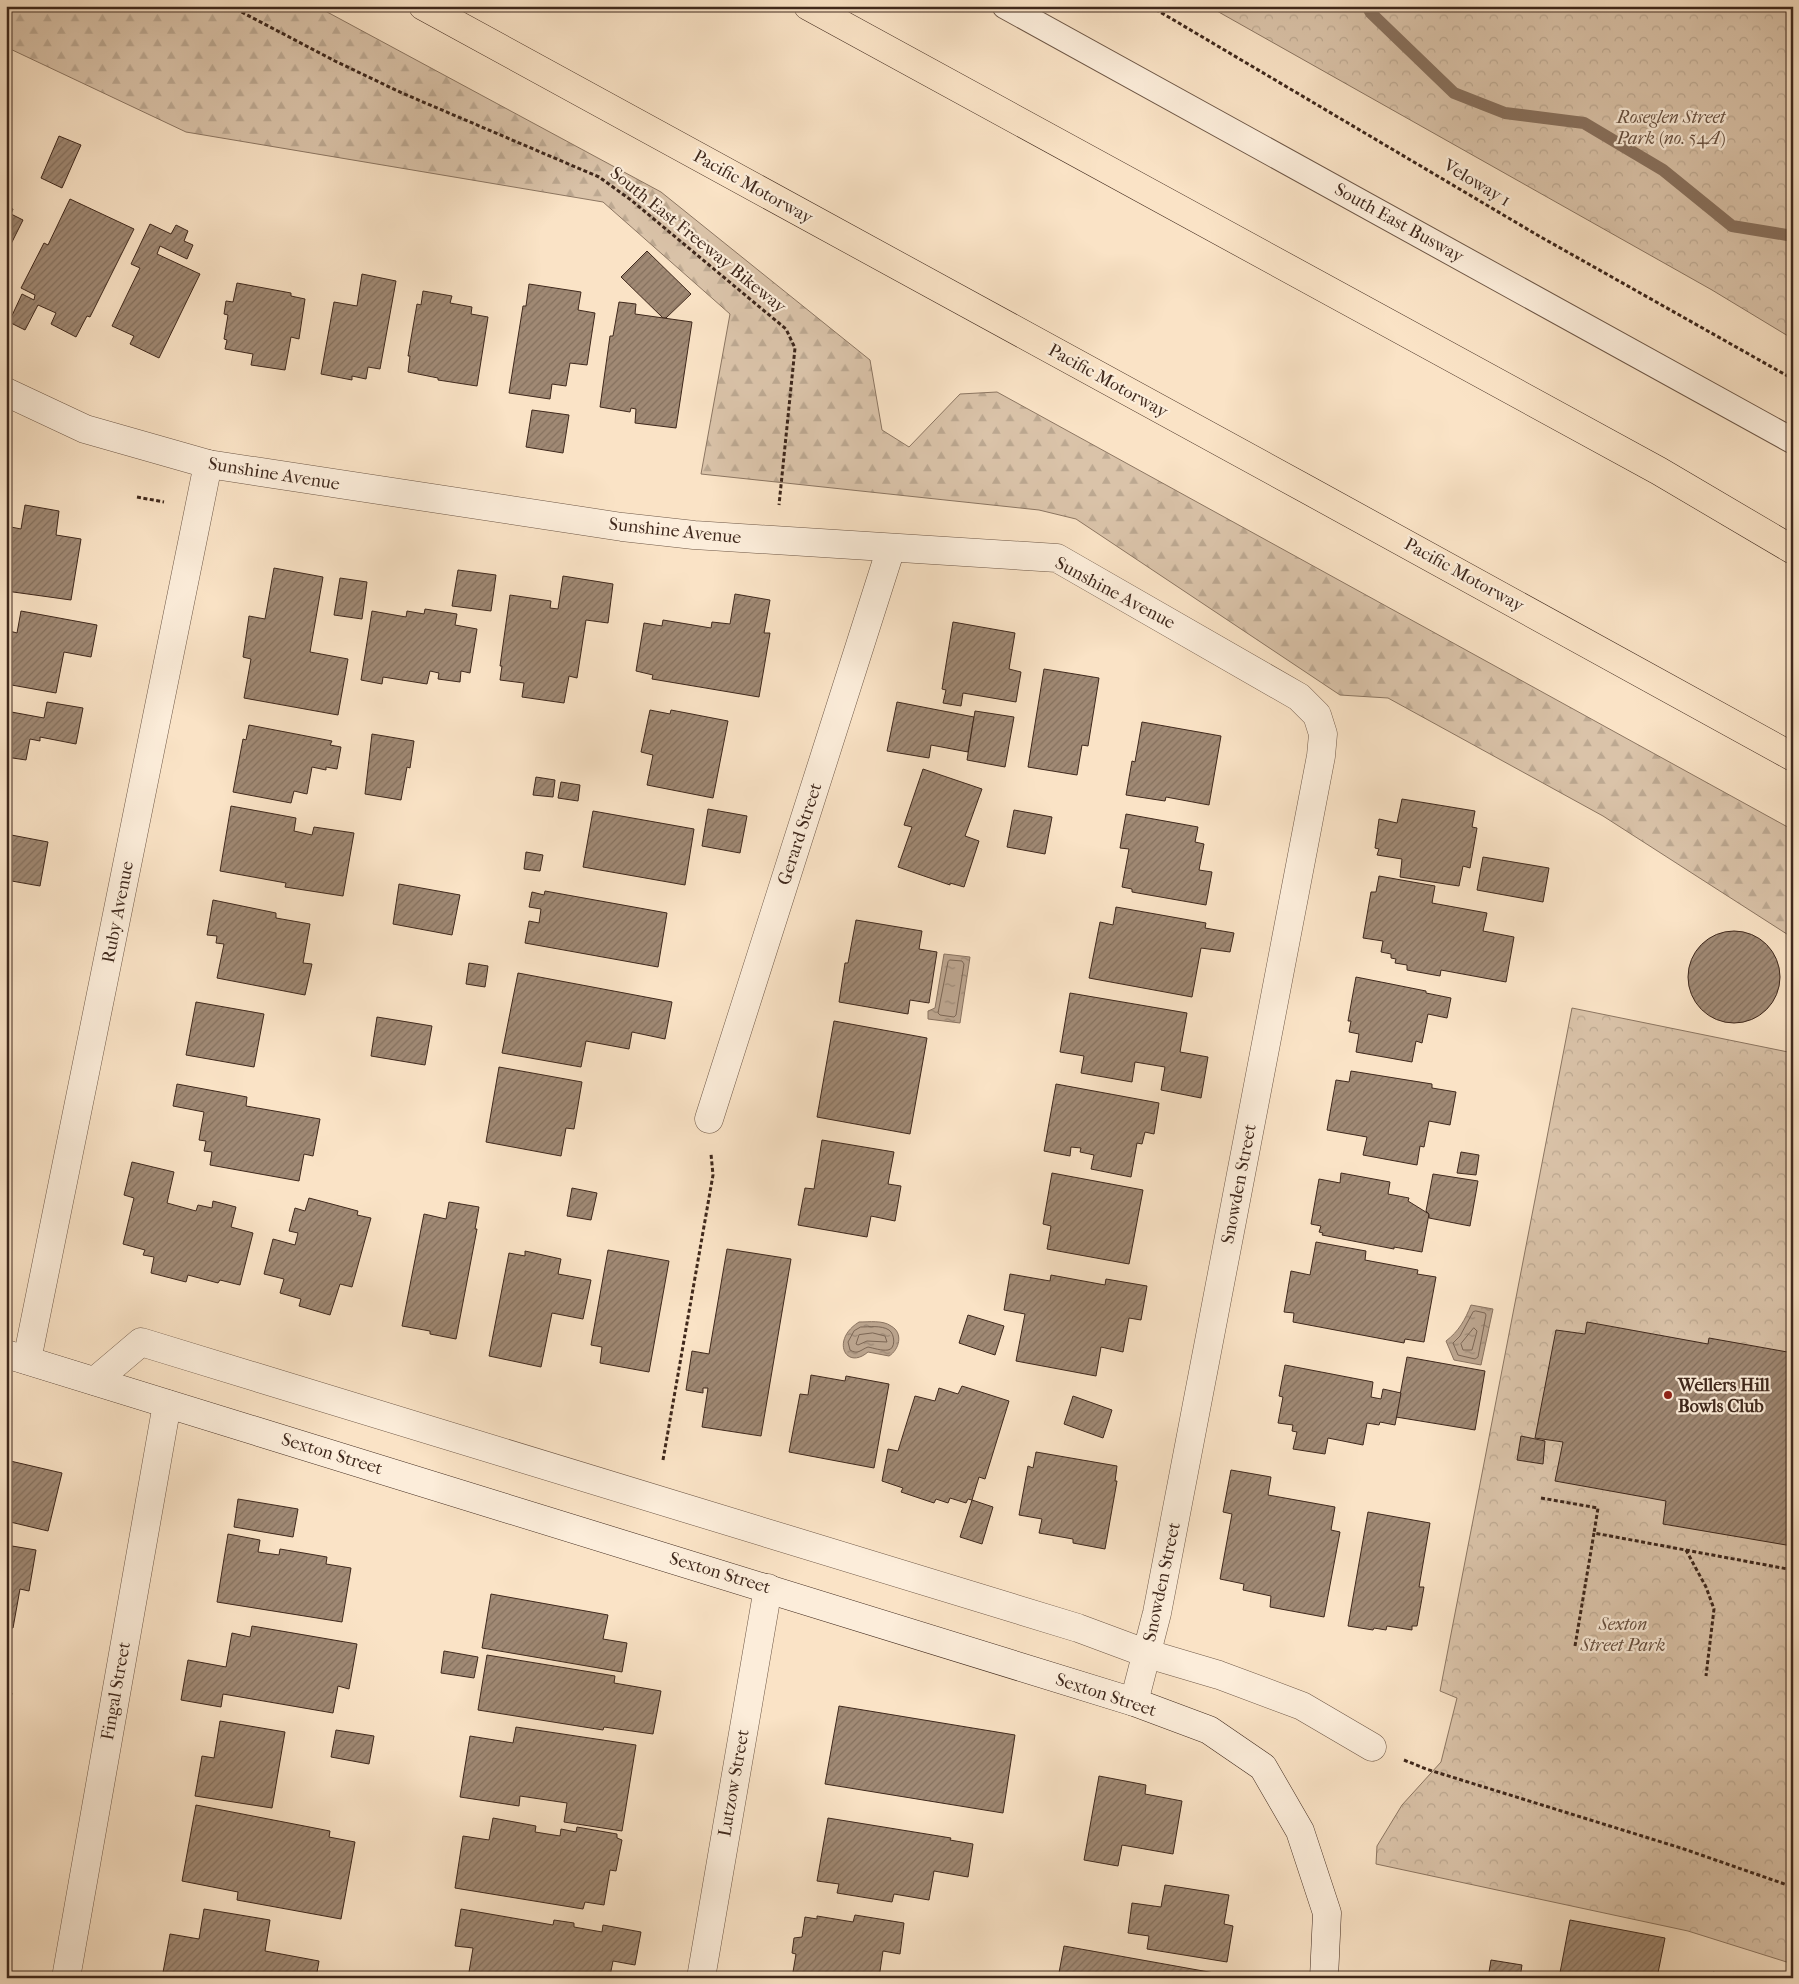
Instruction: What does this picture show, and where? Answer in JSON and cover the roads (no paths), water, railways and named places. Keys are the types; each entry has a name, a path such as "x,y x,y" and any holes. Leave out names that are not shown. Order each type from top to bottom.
{"highway":[{"name":"Pacific Motorway","path":"423,6 451,13 1299,485 1793,757"},
{"path":"808,6 1650,466 1793,550"}],"street":[{"name":"Sunshine Avenue","path":"6,392 85,429 208,464 622,527 694,536 1057,558 1299,697 1317,714"},
{"name":"Ruby Avenue","path":"17,1357 208,464"},
{"name":"Gerard Street","path":"710,1119 891,548"},
{"name":"Snowden Street","path":"1134,1702 1148,1654 1159,1603 1321,756 1322,734 1317,714"},
{"path":"95,1381 141,1342 1068,1625 1148,1654 1219,1675 1302,1706 1372,1747"},
{"name":"Sexton Street","path":"17,1357 1134,1702 1209,1730 1263,1767 1300,1831 1327,1913 1324,1978"},
{"name":"Fingal Street","path":"66,1978 167,1404"},
{"name":"Lutzow Street","path":"701,1978 768,1588"}],"lane":[{"name":"South East Busway","path":"1005,6 1793,441"}],"water":[{"path":"944,954 970,957 960,1023 928,1019 928,1011 935,1008"},
{"path":"1471,1305 1493,1309 1481,1365 1454,1360 1446,1341 1461,1325"},
{"path":"859,1322 884,1323 895,1329 898,1333 899,1341 895,1350 889,1356 868,1352 860,1357 853,1358 848,1356 844,1351 845,1337 850,1329"}],"waterway":[{"path":"1367,6 1371,13 1454,93 1505,113 1584,123 1663,170 1732,226 1793,236"}],"place":[{"name":"Wellers Hill Bowls Club","path":"1668,1395"}],"park label":[{"name":"Roseglen Street Park (no. 54A)","path":"1671,127"},
{"name":"Sexton Street Park","path":"1623,1634"}]}
